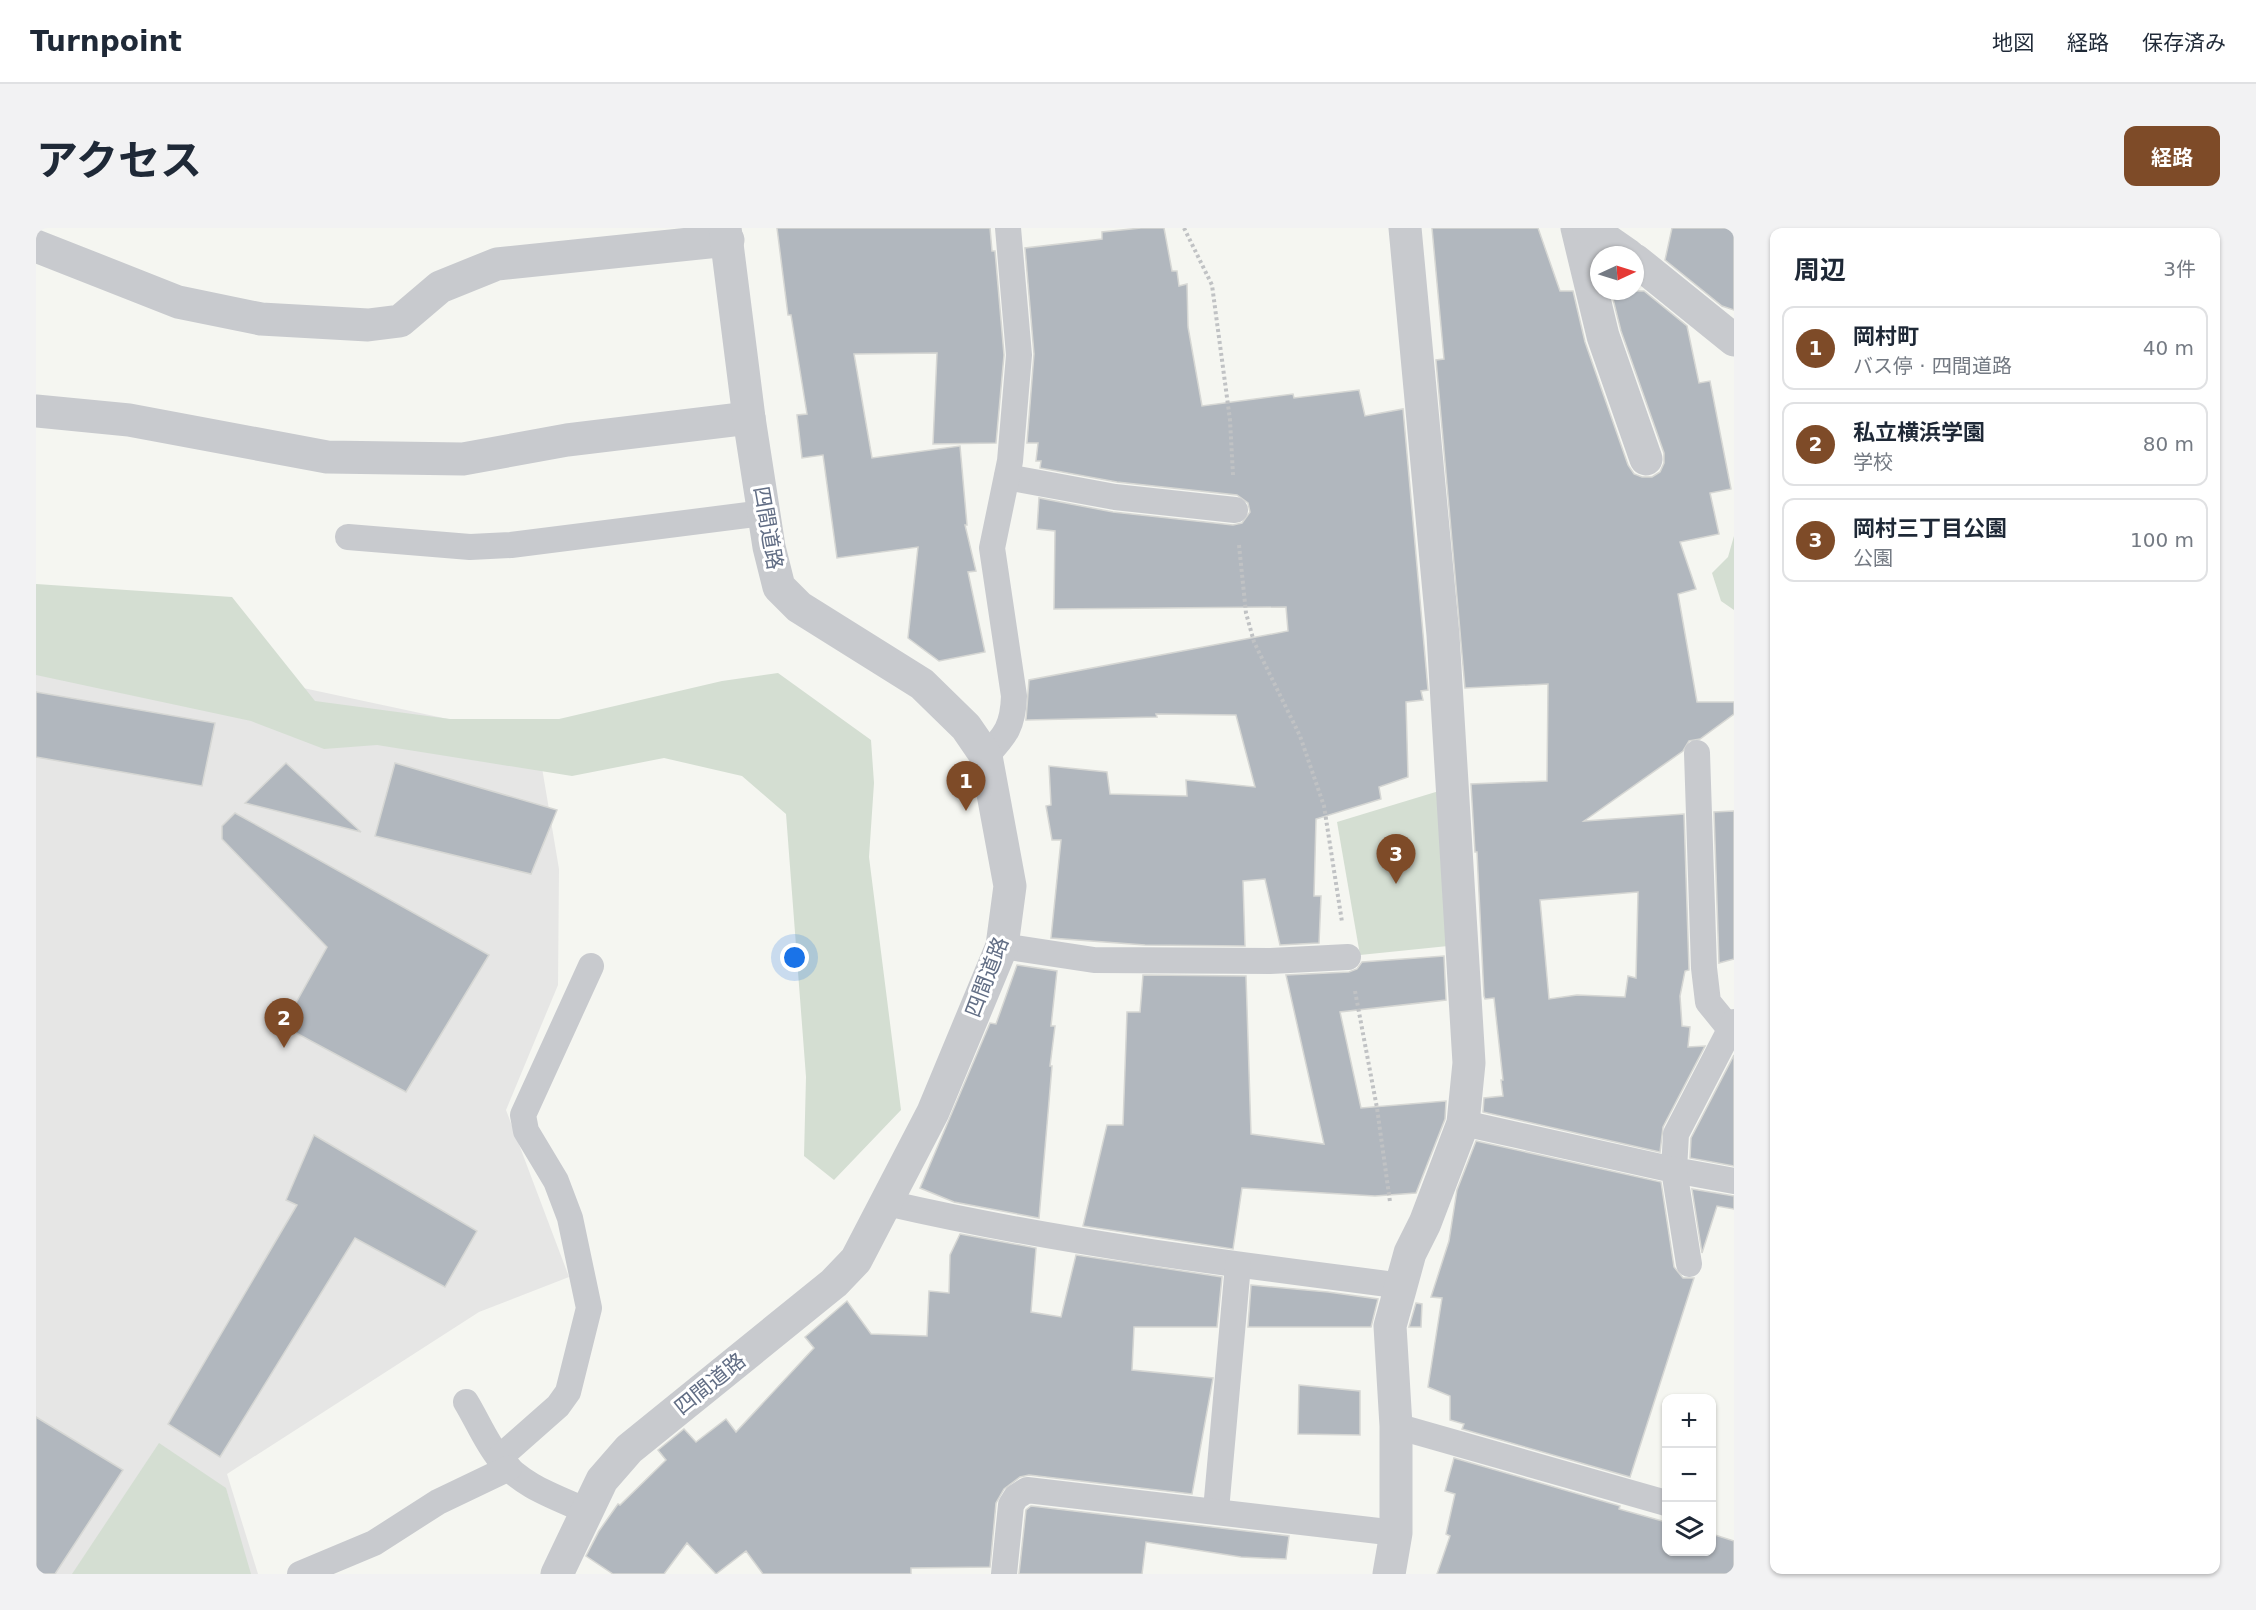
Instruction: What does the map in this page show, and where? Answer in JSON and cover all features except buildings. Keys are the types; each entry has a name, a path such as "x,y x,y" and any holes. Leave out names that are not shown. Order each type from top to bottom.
{"street":[{"path":"1389,1574 1396,1533 1396,1426 1390,1326 1403,1286 1410,1253 1425,1223 1463,1123 1469,1063 1443,635 1405,228"},
{"path":"1577,228 1602,336 1646,459"},
{"path":"1589,228 1615,246"},
{"path":"36,246 178,302 261,319 368,325 400,321 440,286 496,264 726,234"},
{"name":"四間道路","path":"556,1574 602,1479 629,1449 842,1275 856,1260 933,1112 1002,946 1010,886 986,756 966,727 922,684 799,607 779,587 764,513 749,418 726,234"},
{"path":"1644,267 1734,340"},
{"path":"36,411 129,420 327,457 463,459 567,440 749,418"}],"lane":[{"path":"986,756 1004,737 1013,717 1014,696 992,548 1006,477 1019,355 1008,228"},
{"path":"1006,477 1115,497 1235,510"},
{"path":"348,537 470,547 511,545 764,513"},
{"path":"1689,1264 1674,1170 1676,1134 1732,1025 1708,1002 1704,968 1697,753"},
{"path":"1002,946 1094,960 1270,961 1348,957"},
{"path":"300,1574 374,1543 504,1463 558,1406 568,1392 589,1308 570,1218 556,1181 526,1131 523,1115 591,966"},
{"path":"1463,1123 1674,1170 1734,1181"},
{"path":"887,1203 973,1223 1238,1265 1403,1286"},
{"path":"1216,1510 1238,1265"},
{"path":"466,1402 504,1463 531,1486 587,1510"},
{"path":"1396,1426 1662,1502"},
{"path":"1004,1574 1011,1504 1016,1497 1027,1490 1216,1510 1396,1533"}],"path":[{"path":"1184,228 1212,285 1230,420 1235,510 1246,613 1254,642 1300,736 1324,806 1348,957 1375,1098 1388,1197 1410,1253"}],"shaded area":[{"path":"1734,536 1734,610 1721,601 1712,573 1728,557"},
{"path":"36,584 232,597 315,701 450,719 559,719 722,681 778,673 871,740 874,783 869,857 901,1110 834,1180 804,1156 806,1077 786,814 742,776 664,758 572,776 377,745 324,749 251,721 36,675"},
{"path":"36,631 537,738 559,869 558,985 506,1110 569,1277 479,1312 227,1474 258,1574 36,1574"},
{"path":"1439,791 1448,946 1360,955 1337,822"},
{"path":"159,1443 226,1488 251,1574 72,1574"}],"place":[{"name":"岡村町","path":"966,811"},
{"name":"岡村三丁目公園","path":"1396,884"},
{"name":"私立横浜学園","path":"284,1048"}]}
